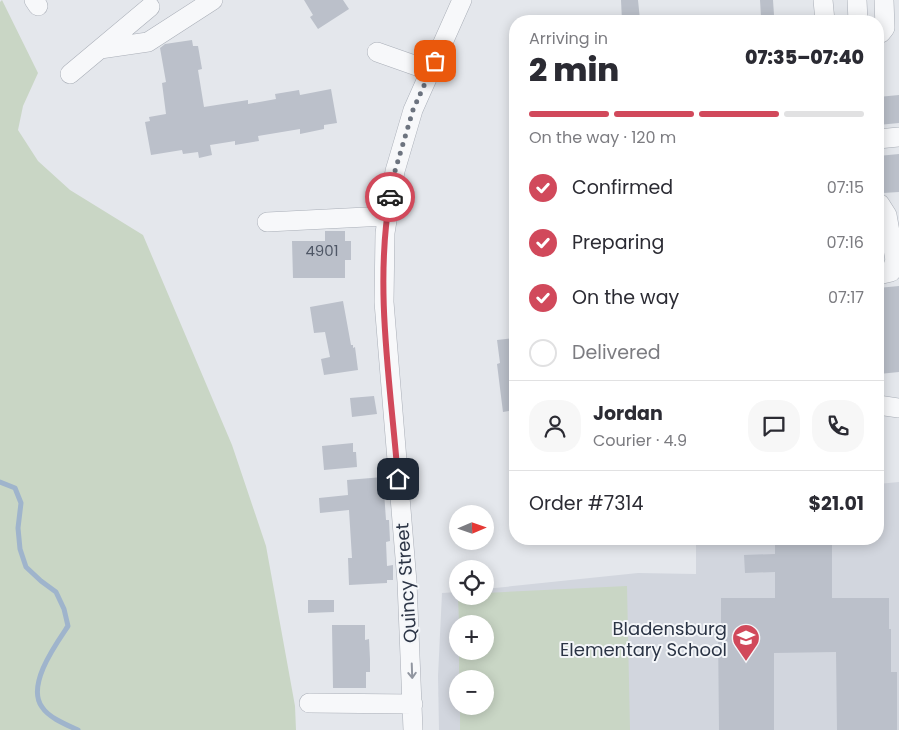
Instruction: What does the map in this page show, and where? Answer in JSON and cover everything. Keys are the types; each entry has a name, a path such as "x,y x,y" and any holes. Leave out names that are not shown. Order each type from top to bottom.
{"street":[{"path":"100,49 148,42 213,0"},
{"name":"Quincy Street","path":"413,730 408,590 384,302 386,216 395,171 411,117 462,0"},
{"path":"823,0 824,15"},
{"path":"857,0 858,15"},
{"path":"884,0 884,29"},
{"path":"70,74 150,7"},
{"path":"377,52 430,71"},
{"path":"884,139 899,137"},
{"path":"884,210 887,215 896,260 891,272 884,274"},
{"path":"267,222 386,216"},
{"path":"884,406 899,408"},
{"path":"309,702 413,704"}],"shaded area":[{"path":"899,482 899,730 439,730 438,676 442,593 449,593 449,605 494,605 494,588 638,573 696,574 696,545 884,545 884,483"}],"green space":[{"path":"2,0 38,73 23,106 18,130 38,161 70,190 143,235 232,445 266,546 295,706 296,730 0,730 0,2"},
{"path":"627,586 630,730 460,730 460,715 494,715 494,670 459,670 459,660 494,660 494,615 459,615 458,605 494,605 494,593"}],"building":[{"path":"304,0 343,0 349,9 318,29 310,17 313,15"},
{"path":"621,0 638,0 640,15 622,15"},
{"path":"760,0 773,0 774,15 761,15"},
{"path":"192,40 193,46 198,46 202,69 198,70 204,107 248,100 248,104 276,99 275,94 299,90 300,95 331,89 337,123 324,125 324,129 300,134 300,129 258,136 259,141 235,145 235,141 210,145 212,155 199,158 198,152 183,154 182,150 151,155 145,122 150,121 149,117 166,114 162,83 166,82 160,48 165,44"},
{"path":"899,95 899,123 884,124 884,96"},
{"path":"899,154 899,192 884,193 884,155"},
{"path":"325,231 345,231 345,241 351,241 351,260 345,260 345,278 293,278 292,241 325,241"},
{"path":"899,286 899,372 884,374 884,287"},
{"path":"343,301 351,345 353,345 353,348 355,347 358,370 324,375 321,359 330,357 325,332 314,333 310,307"},
{"path":"509,339 509,411 503,412 497,364 500,363 497,340"},
{"path":"374,396 377,414 352,417 350,398"},
{"path":"353,443 357,467 324,470 322,446"},
{"path":"383,477 386,520 389,520 390,541 386,542 387,566 393,565 393,580 387,580 387,583 349,585 348,558 352,558 349,510 320,513 319,498 348,495 347,480"},
{"name":"Bladensburg Elementary School","path":"775,545 832,545 832,598 889,598 891,672 897,672 897,730 837,730 836,652 774,653 774,730 719,730 718,629 721,629 721,598 775,598 775,572 745,573 744,555 775,554"},
{"path":"308,600 334,600 334,612 308,613"},
{"path":"332,625 365,625 365,640 369,639 370,659 370,672 366,672 366,688 333,688"}],"waterway":[{"path":"0,482 15,488 21,503 18,528 20,549 26,567 56,592 64,609 68,626 44,665 40,676 38,698 42,707 49,715 78,730"}],"way so far":[{"path":"390,197 395,171 413,110 435,61"}],"place":[{"name":"Bladensburg Elementary School","path":"746,662"}],"route":[{"path":"390,197 384,233 383,280 398,479"}]}
